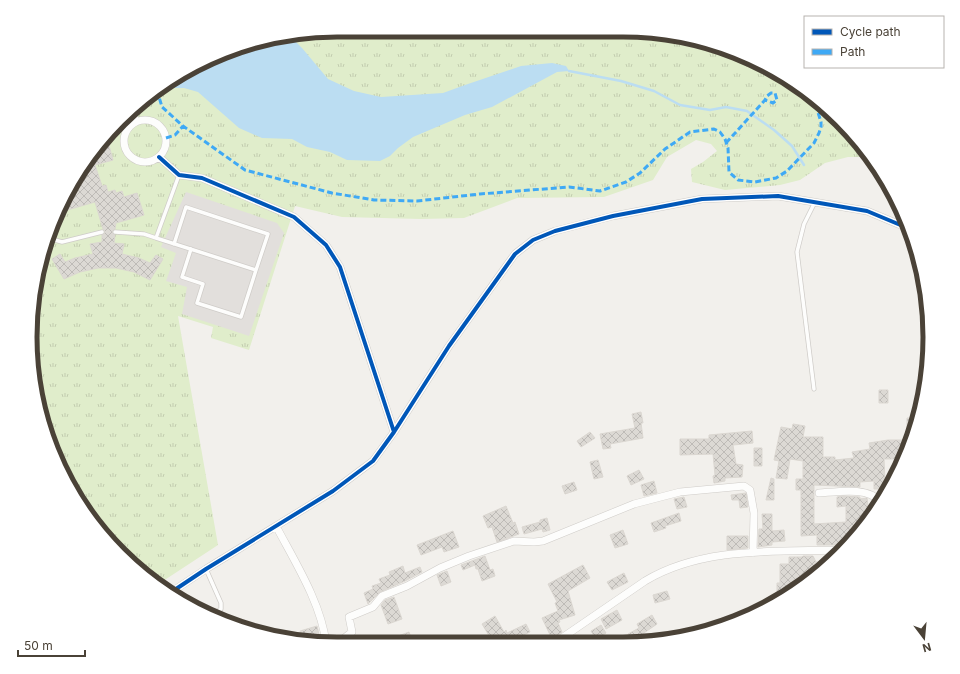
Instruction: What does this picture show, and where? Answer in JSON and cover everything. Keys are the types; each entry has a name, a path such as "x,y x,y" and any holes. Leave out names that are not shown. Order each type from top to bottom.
{"street":[{"path":"134,116 135,122"},
{"path":"141,120 152,121 164,132 166,143 163,153 150,162 140,162 130,157 126,152 123,141 124,135 126,130 135,122 141,120"},
{"path":"159,157 179,175 202,178 294,217 326,245 340,267 394,432"},
{"path":"175,589 333,491 374,461 449,346 503,269 515,254 532,240 555,231 613,216 702,200 778,196 867,212 901,226"},
{"path":"346,637 352,632 349,617 373,607 382,596 407,586 440,568 469,556 514,541 534,542 543,540 634,504 680,492 733,486 744,486 750,490 754,513 753,553"},
{"path":"819,493 848,491 868,494 876,497"},
{"path":"276,526 309,588 325,636"},
{"path":"563,637 656,574 682,564 701,559 767,551 834,550"}],"lane":[{"path":"156,238 179,175"},
{"path":"814,389 797,252 804,224 815,202"},
{"path":"174,244 186,207 268,234 241,317 197,303 203,284 182,278 191,249"},
{"path":"54,240 62,242 102,232"},
{"path":"115,232 144,234 256,270"},
{"path":"206,569 221,603 220,609 216,612"}],"green space":[{"path":"623,37 662,40 701,47 719,53 756,68 773,77 821,111 849,139 863,157 848,157 825,163 800,180 780,185 725,190 692,182 691,169 717,151 711,144 696,140 667,157 653,180 604,197 517,198 464,218 421,219 342,217 295,206 249,350 211,338 213,327 178,316 218,545 163,581 139,563 111,535 77,487 60,452 47,415 38,357 38,317 47,259 60,222 77,187 111,139 139,111 187,77 222,60 259,47 317,38"}],"shaded area":[{"path":"186,192 277,223 284,233 249,336 182,314 187,287 166,281 176,253 161,247"}],"water":[{"path":"295,41 328,79 354,91 381,97 443,93 521,66 552,63 566,66 569,71 557,72 492,107 465,115 413,137 390,156 380,161 347,160 330,152 307,147 292,139 262,138 239,128 198,92 184,88 175,88 174,86 187,77 222,60 259,47"}],"building":[{"path":"108,143 113,160 95,165 102,186 106,185 108,192 115,190 116,193 122,191 124,197 137,193 144,215 116,223 115,229 112,232 115,235 114,243 124,244 122,254 139,258 150,263 156,255 163,259 150,280 134,272 116,268 98,268 80,272 64,279 52,259 60,254 65,262 93,254 90,244 102,242 102,235 105,232 95,202 65,211 77,187"},
{"path":"879,390 888,390 888,403 879,403"},
{"path":"641,412 643,438 610,444 611,448 603,449 600,434 635,428 632,414"},
{"path":"907,418 912,418 907,433"},
{"path":"793,424 805,426 803,437 823,437 823,457 835,457 835,460 854,458 852,452 870,449 869,443 888,440 904,440 897,459 884,459 886,482 882,489 874,489 874,481 860,482 860,487 814,485 814,524 846,522 846,506 837,507 837,497 860,497 860,499 867,498 868,506 871,506 849,535 839,545 817,545 817,535 801,536 801,490 796,490 796,479 803,479 803,461 790,459 787,479 776,478 779,461 774,460 781,427 792,429"},
{"path":"752,431 753,443 733,445 736,464 743,465 742,477 725,478 725,481 714,483 713,476 715,475 713,454 680,455 680,439 709,439 709,435"},
{"path":"590,432 595,438 581,447 577,441"},
{"path":"754,448 762,448 762,466 754,466"},
{"path":"598,460 603,477 594,479 590,462"},
{"path":"639,470 644,479 631,485 627,476"},
{"path":"771,478 774,479 774,500 766,500"},
{"path":"654,481 657,493 644,496 641,485"},
{"path":"574,482 577,490 565,494 562,486"},
{"path":"746,493 748,507 740,508 739,500 732,500 731,495"},
{"path":"684,497 687,507 677,509 674,499"},
{"path":"506,506 513,523 515,522 519,534 497,542 492,527 488,528 483,516"},
{"path":"679,513 681,521 665,526 666,528 654,532 651,523"},
{"path":"762,514 772,514 772,531 784,530 785,541 772,542 772,545 758,547 759,529 763,529"},
{"path":"547,518 550,530 543,532 542,529 524,534 522,527 540,522 540,520"},
{"path":"623,530 628,544 615,548 610,535"},
{"path":"453,531 459,547 444,552 442,547 421,555 417,545"},
{"path":"727,536 748,536 748,548 727,550"},
{"path":"485,556 490,570 493,569 495,576 482,581 475,565 463,570 461,565"},
{"path":"813,556 816,562 822,562 777,594 777,583 780,583 780,564 789,564 789,557"},
{"path":"583,565 590,578 568,591 575,615 559,620 560,622 558,623 562,632 555,637 551,637 542,618 558,611 555,603 557,602 548,584"},
{"path":"403,566 405,573 420,567 422,572 380,592 368,604 364,593 373,589 372,586 381,583 379,579 390,575 389,572"},
{"path":"447,571 451,582 441,586 437,575"},
{"path":"624,573 628,582 612,590 607,582"},
{"path":"667,591 670,599 655,603 653,595"},
{"path":"394,597 402,619 388,624 381,605 385,600"},
{"path":"617,610 622,620 606,629 601,619"},
{"path":"652,615 657,624 641,635 642,636 629,637 628,634 639,628 637,624"},
{"path":"495,616 504,632 506,630 507,633 526,624 530,632 519,637 490,637 482,624"},
{"path":"601,625 606,633 599,637 595,637 591,631"},
{"path":"317,626 319,636 301,634 300,631"},
{"path":"409,632 411,637 396,637"}],"waterway":[{"path":"569,71 621,81 654,91 680,105 710,110 726,107 747,111 774,130 792,146 804,165"}],"marked path":[{"path":"726,143 767,96 771,93 775,93 777,100 773,103 765,100"},
{"path":"159,96 162,107 183,126 245,170 332,193 374,200 417,201 569,187 600,191 626,182 640,173 665,149 690,132 714,129 720,132 725,139 728,148 729,172 738,180 755,182 776,178 787,171 814,143 821,127 816,107"},
{"path":"166,138 175,135 183,126"}],"cycle path":[{"path":"159,157 179,175 202,178 294,217 326,245 340,267 394,432 373,461 333,491 175,589"},
{"path":"394,432 449,346 515,254 533,240 555,231 613,216 702,199 778,196 867,211 901,225"}]}
